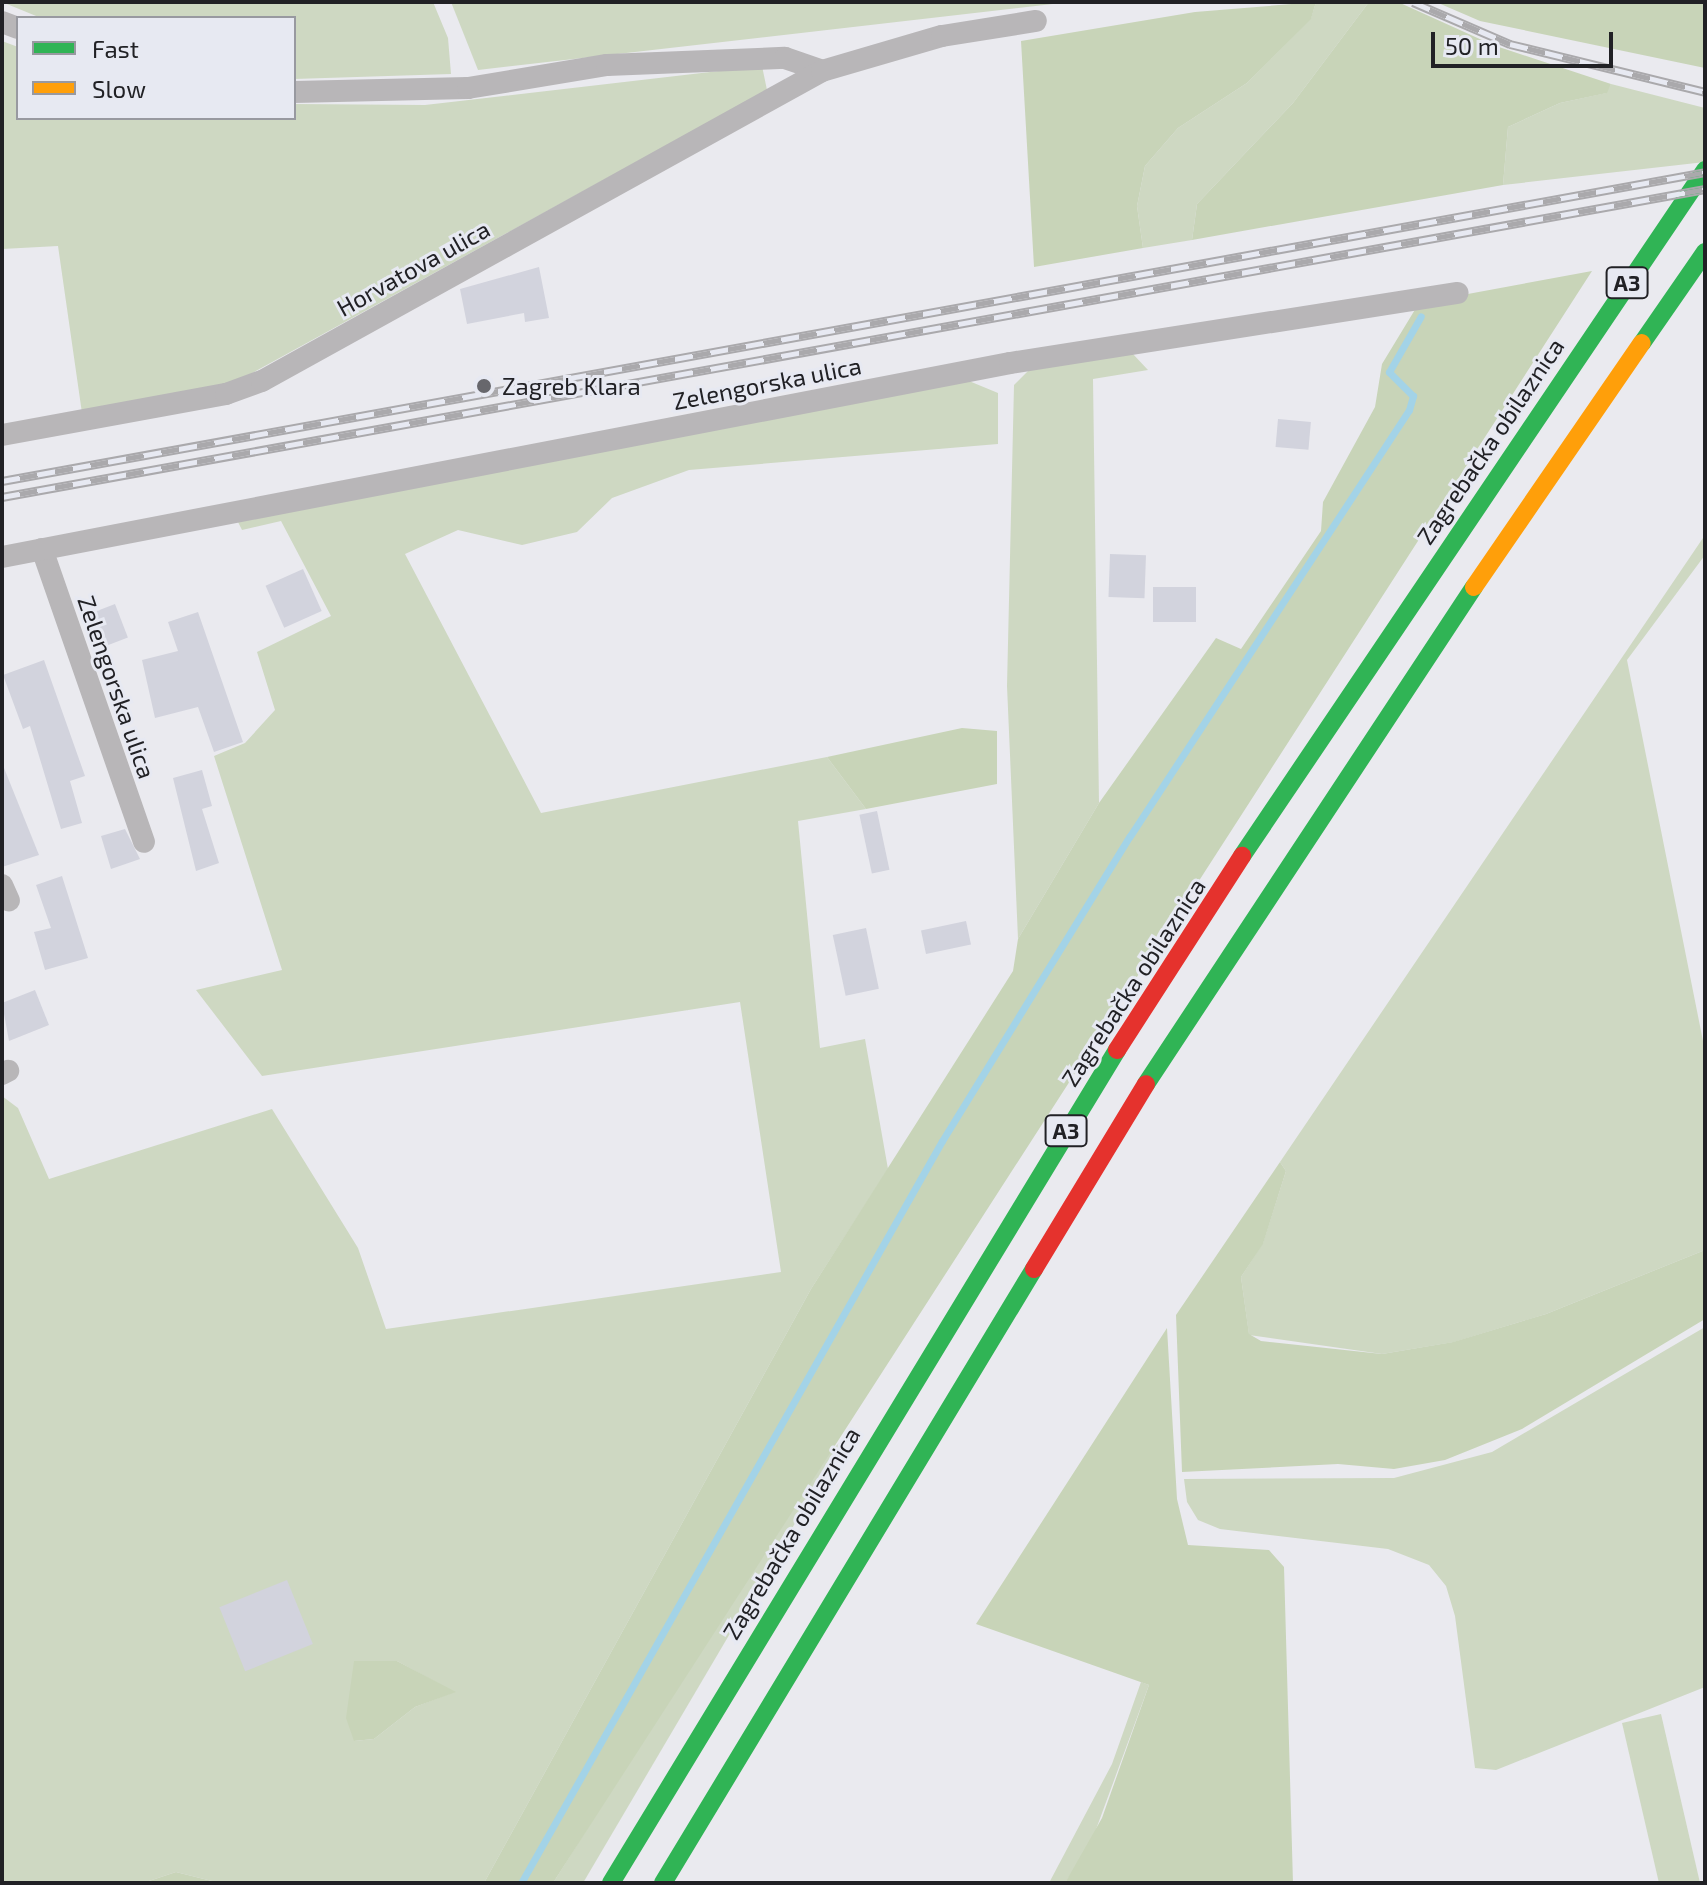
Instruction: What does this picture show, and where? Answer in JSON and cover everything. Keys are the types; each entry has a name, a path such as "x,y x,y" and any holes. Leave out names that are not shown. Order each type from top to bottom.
{"highway":[{"name":"Zagrebačka obilaznica","path":"611,1883 1090,1093 1549,396 1705,170"},
{"name":"A3","path":"663,1883 1141,1092 1589,418 1705,252"}],"street":[{"name":"Horvatova ulica","path":"2,435 226,394 262,381 822,71 942,36 1036,21"},
{"path":"296,92 468,88 636,64 785,58 822,71"},
{"name":"Zelengorska ulica","path":"2,557 1010,363 1458,293"},
{"name":"Zelengorska ulica","path":"42,549 144,842"}],"green space":[{"path":"2,2 433,2 448,38 451,74 296,79 296,16 36,16"},
{"path":"451,2 1070,2 478,70"},
{"path":"1316,2 1369,2 1293,103 1197,204 1192,240 1143,248 1137,206 1145,166 1178,128 1247,83 1311,18"},
{"path":"1316,2 1311,19 1247,83 1178,128 1145,166 1137,206 1143,248 1034,267 1021,41 1195,12"},
{"path":"1369,2 1398,2 1493,45 1611,84 1607,93 1560,103 1508,127 1503,185 1192,240 1197,204 1293,103"},
{"path":"1436,2 1705,2 1705,68 1480,21"},
{"path":"2,41 16,46 16,120 296,120 296,104 425,105 762,66 767,90 234,383 82,413 58,246 2,249"},
{"path":"1611,84 1705,108 1705,162 1503,185 1508,127 1560,103 1606,93"},
{"path":"1592,271 553,1883 484,1883 811,1289 1013,971 1018,939 1099,803 1216,638 1241,649 1321,531 1323,502 1375,407 1382,364 1419,303"},
{"path":"1132,353 1148,370 1093,379 1099,803 1018,939 1007,686 1014,385 1030,369"},
{"path":"969,381 998,393 998,444 689,470 612,498 577,532 522,545 458,530 405,554 541,813 827,757 866,809 798,821 820,1048 865,1039 888,1169 811,1289 484,1883 220,1883 176,1872 143,1883 2,1883 2,1096 18,1108 49,1179 272,1109 358,1248 386,1329 781,1272 740,1002 262,1076 196,990 282,970 214,756 245,743 275,710 257,652 331,616 281,521 242,530 238,522","holes":["397,1661 454,1692 415,1707 374,1739 354,1741"]},
{"path":"1705,535 1705,555 1627,660 1703,1041 1705,1250 1546,1314 1454,1342 1382,1354 1249,1335 1241,1277 1263,1243 1286,1171 1280,1162"},
{"path":"962,728 997,731 997,784 866,809 827,757"},
{"path":"1280,1162 1286,1171 1263,1244 1241,1277 1249,1334 1261,1341 1382,1354 1453,1342 1546,1314 1705,1250 1705,1319 1522,1429 1445,1460 1394,1469 1338,1464 1182,1472 1176,1315"},
{"path":"1705,1327 1705,1687 1496,1770 1475,1768 1455,1616 1446,1586 1429,1565 1388,1549 1220,1529 1198,1520 1187,1502 1184,1479 1394,1478 1492,1452"},
{"path":"1167,1328 1177,1499 1188,1545 1269,1550 1284,1567 1293,1883 1065,1883 1102,1818 1149,1685 976,1624"},
{"path":"847,1435 583,1883 553,1883 817,1465"},
{"path":"354,1661 397,1661 456,1692 415,1707 374,1739 354,1741 346,1718"},
{"path":"1141,1682 1149,1685 1091,1843 1065,1883 1049,1883 1112,1764"},
{"path":"1661,1714 1700,1883 1659,1883 1622,1723"},
{"path":"176,1872 220,1883 143,1883"}],"building":[{"path":"539,267 549,318 525,322 524,313 467,324 460,289"},
{"path":"1278,419 1311,422 1308,450 1276,447"},
{"path":"1110,554 1146,555 1144,598 1108,597"},
{"path":"303,569 322,611 284,628 266,586"},
{"path":"1153,587 1196,587 1196,622 1153,622"},
{"path":"115,604 128,638 98,649 85,615"},
{"path":"198,612 243,742 214,752 198,707 155,718 142,660 178,651 168,622"},
{"path":"44,660 85,776 70,781 82,823 61,829 30,726 23,729 3,675"},
{"path":"2,763 39,855 2,867"},
{"path":"202,770 212,806 202,809 219,863 196,871 173,778"},
{"path":"877,811 889,870 872,873 859,815"},
{"path":"125,829 140,859 111,869 101,836"},
{"path":"62,876 88,958 45,970 34,932 51,928 36,885"},
{"path":"966,921 971,944 926,954 921,931"},
{"path":"866,928 879,989 846,996 833,935"},
{"path":"35,990 49,1025 9,1041 2,1003"},
{"path":"287,1580 313,1644 245,1671 219,1607"}],"waterway":[{"path":"521,1883 942,1141 1130,836 1409,410 1413,396 1389,372 1421,316"}],"railway":[{"path":"1413,2 1510,44 1705,92"},
{"path":"2,481 1705,172"},
{"path":"2,497 1705,189"}],"traffic: fast":[{"path":"1242,856 1705,170"},
{"path":"1642,343 1705,252"},
{"path":"1146,1084 1474,587"},
{"path":"611,1883 1117,1050"},
{"path":"663,1883 1034,1269"}],"traffic: slow":[{"path":"1474,587 1642,343"}],"traffic: jam":[{"path":"1117,1050 1242,856"},
{"path":"1034,1269 1146,1084"}],"place":[{"name":"Zagreb Klara","path":"484,386"}]}
